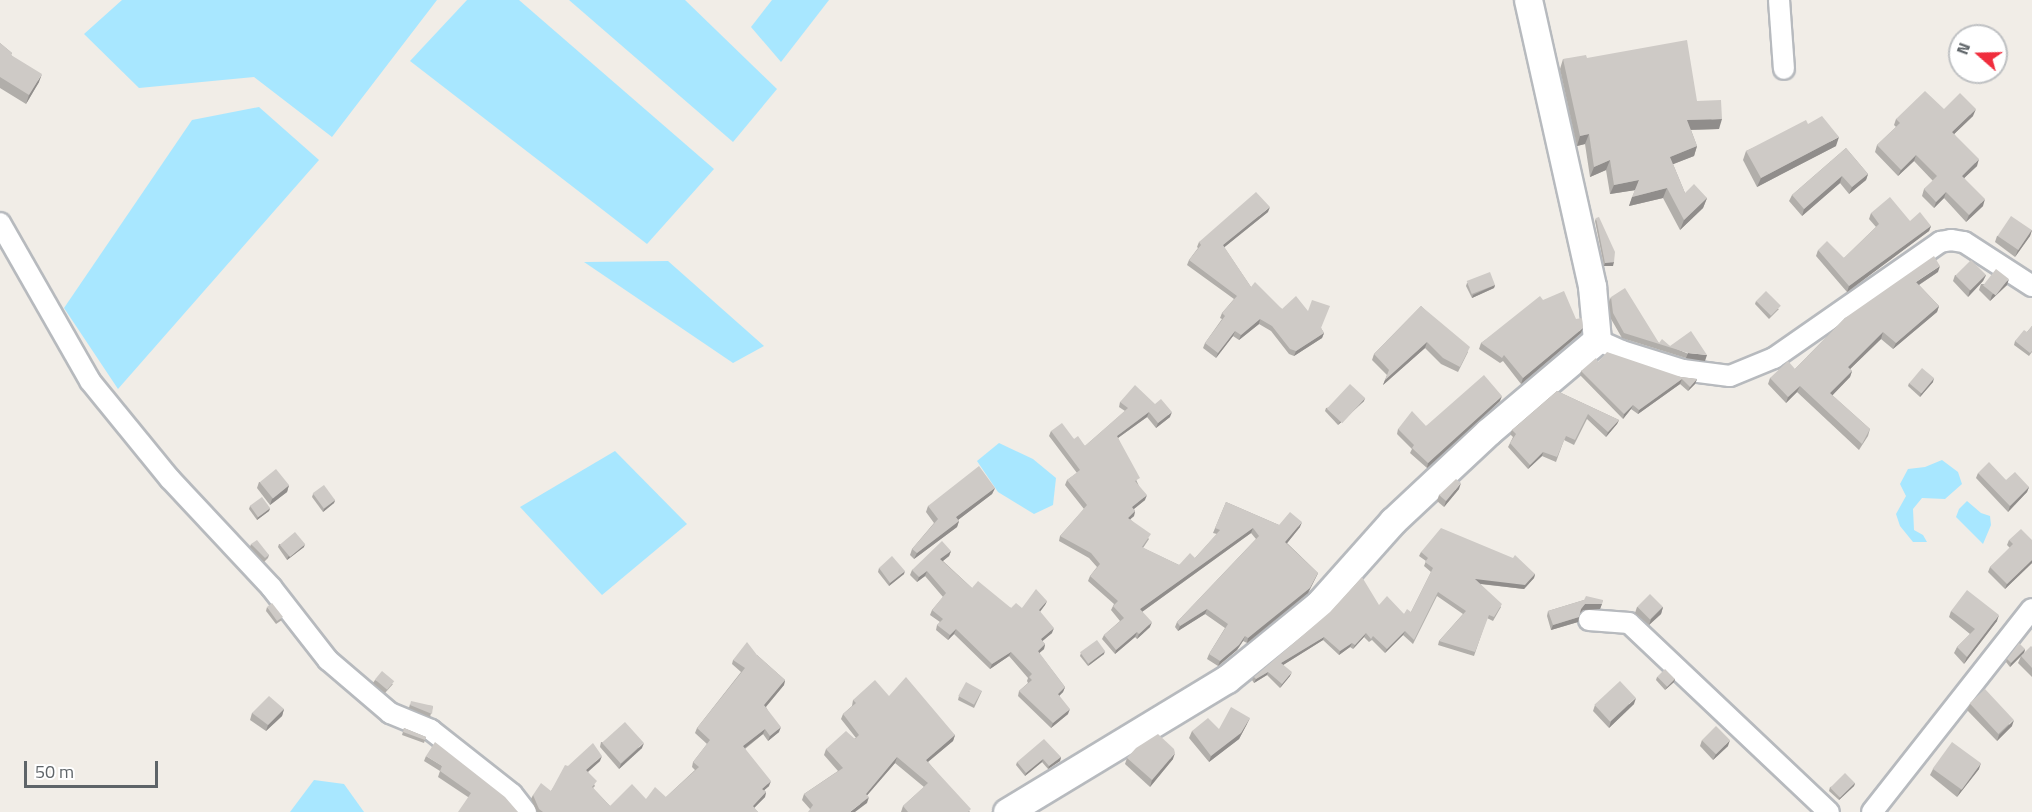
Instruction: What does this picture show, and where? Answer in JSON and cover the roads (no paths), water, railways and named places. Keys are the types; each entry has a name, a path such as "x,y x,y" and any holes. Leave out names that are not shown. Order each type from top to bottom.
{"street":[{"path":"1528,0 1592,286 1597,340"},
{"path":"1779,0 1784,69"},
{"path":"0,223 90,381 170,479 271,586 328,660 390,713 431,730 512,794 526,812"},
{"path":"1597,340 1622,351 1683,369 1730,376 1774,358 1940,242 1951,240 1964,242 2032,286"},
{"path":"1007,812 1227,679 1318,604 1393,521 1488,432 1597,340"},
{"path":"1872,812 2032,609"},
{"path":"1589,620 1629,623 1829,812"}],"water":[{"path":"122,0 437,0 332,137 254,77 139,88 84,34"},
{"path":"467,0 519,0 714,169 647,244 410,61"},
{"path":"569,0 685,0 777,89 733,142"},
{"path":"772,0 829,0 781,62 751,27"},
{"path":"259,107 319,160 118,389 64,308 192,120"},
{"path":"668,261 764,346 733,363 584,262"},
{"path":"999,443 1033,459 1056,478 1053,505 1034,514 998,492 977,461"},
{"path":"615,451 687,524 602,595 520,507"},
{"path":"1942,460 1958,472 1962,484 1945,499 1922,498 1913,509 1914,530 1923,535 1927,542 1913,542 1900,526 1896,514 1906,496 1900,484 1908,469 1925,467"},
{"path":"1967,501 1981,513 1990,516 1991,525 1983,544 1956,517 1959,509"},
{"path":"314,780 344,784 364,812 290,812"}]}
